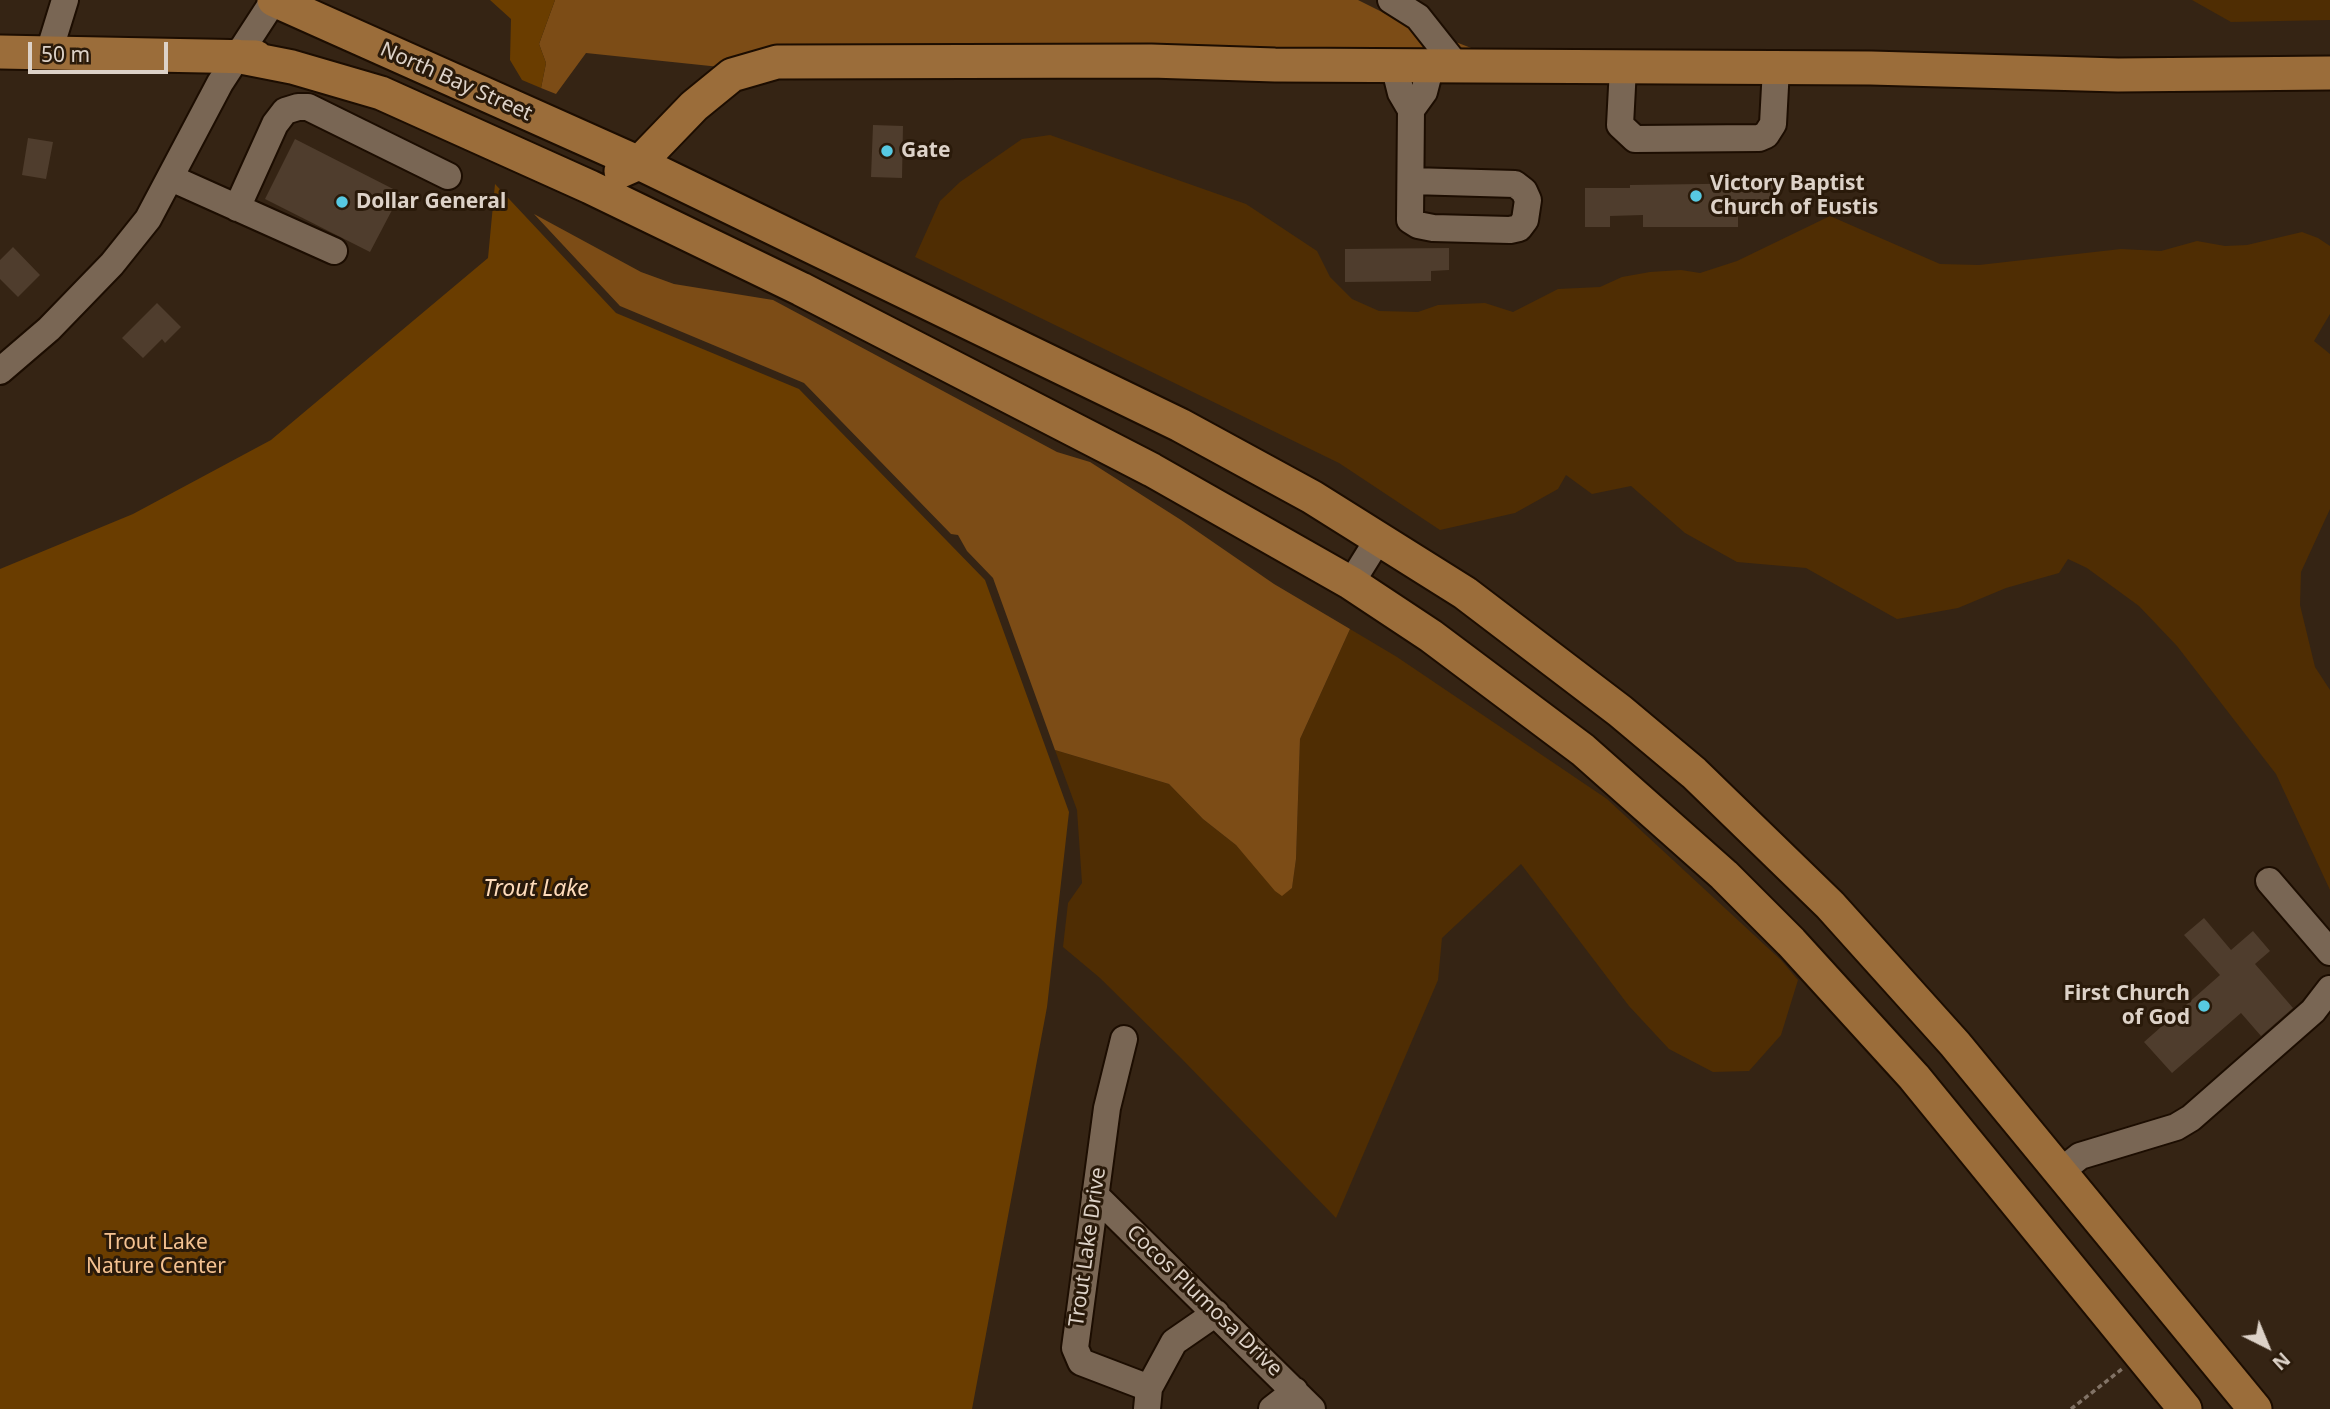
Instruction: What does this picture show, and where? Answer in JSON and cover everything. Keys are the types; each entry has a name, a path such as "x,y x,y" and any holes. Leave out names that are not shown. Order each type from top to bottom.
{"main road":[{"name":"North Bay Street","path":"274,0 639,163 1180,425 1248,460 1465,593 1601,695 1695,773 1766,839 1892,970 2255,1409"},
{"path":"0,52 322,59 369,70 412,85 591,167 626,171 639,163 694,106 732,75 777,62 886,60 1776,68 2118,75 2330,73"},
{"path":"236,56 292,67 393,98 590,187 801,289 1152,470 1351,583 1431,636 1572,741 1724,875 1791,942 1914,1077 2184,1408"},
{"path":"639,163 659,195 679,213 801,289"}],"street":[{"path":"49,52 65,0"},
{"path":"0,371 50,329 112,264 148,219 236,56 274,0"},
{"path":"1391,0 1418,17 1443,65 1411,110"},
{"path":"1394,65 1401,93 1411,110 1411,181"},
{"path":"1623,68 1620,125 1635,139 1759,138 1766,135 1773,124 1776,68"},
{"path":"237,208 275,124 285,111 298,107 308,107 448,176"},
{"path":"171,178 334,251"},
{"path":"1351,583 1379,538"},
{"path":"2269,881 2330,952"},
{"path":"2060,1172 2080,1156 2176,1127 2191,1118 2313,1011 2330,989"},
{"name":"Trout Lake Drive","path":"1124,1040 1107,1108 1075,1348 1076,1356 1148,1399"},
{"name":"Cocos Plumosa Drive","path":"1095,1195 1303,1400"},
{"path":"1148,1399 1174,1342 1216,1313"},
{"path":"1272,1409 1303,1400"}],"path":[{"path":"2071,1409 2140,1355"}],"shaded area":[{"path":"555,0 1358,0 1396,19 1492,56 720,67 586,53 556,94 541,88 546,63 539,44"},
{"path":"2192,0 2330,0 2330,20 2231,22"},
{"path":"1050,135 1246,204 1317,251 1330,277 1352,299 1379,311 1418,312 1438,305 1485,303 1513,312 1558,289 1600,287 1622,277 1650,272 1681,270 1700,273 1737,261 1830,216 1940,264 1979,265 2121,249 2161,251 2197,241 2225,246 2247,245 2302,232 2318,238 2330,246 2330,314 2314,341 2330,354 2330,509 2301,572 2300,605 2315,667 2330,690 2330,890 2276,774 2177,646 2139,606 2087,568 2068,559 2059,573 2006,588 1958,608 1897,619 1806,568 1737,562 1685,533 1631,486 1592,494 1566,475 1558,489 1515,513 1440,530 1339,463 915,257 940,201 960,182 1022,139"},
{"path":"534,214 641,272 674,284 773,300 1057,452 1090,462 1274,584 1350,629 1300,739 1296,859 1292,888 1282,896 1275,891 1236,845 1203,819 1169,784 1055,750 993,578 967,551 958,535 951,534 804,383 620,306"},
{"path":"1350,629 1397,657 1607,799 1781,960 1798,980 1781,1035 1749,1071 1713,1072 1669,1049 1629,1006 1521,864 1442,938 1438,980 1336,1218 1181,1058 1100,978 1063,947 1068,903 1082,883 1077,810 1055,750 1169,784 1203,819 1236,845 1282,895 1292,888 1296,859 1300,739"}],"water":[{"path":"490,0 555,0 539,44 546,63 541,88 522,80 510,60 511,19"},
{"name":"Trout Lake","path":"495,184 616,313 799,389 985,580 1069,812 1047,1007 972,1409 0,1409 0,569 133,514 271,440 488,258"}],"building":[{"name":"Gate","path":"873,125 903,126 902,178 871,177"},
{"path":"28,138 53,142 46,179 22,175"},
{"path":"295,139 401,193 370,252 265,199"},
{"path":"1773,183 1773,214 1738,214 1738,227 1643,227 1643,215 1610,216 1610,227 1585,227 1585,188"},
{"path":"13,247 40,275 18,297 0,279 0,260"},
{"path":"1449,248 1449,270 1431,271 1431,281 1345,282 1345,249"},
{"path":"157,303 181,327 165,343 162,339 143,358 122,338"},
{"path":"2204,918 2231,950 2253,931 2270,951 2255,964 2293,1008 2261,1036 2241,1013 2172,1073 2144,1042 2220,975 2184,935"}],"place":[{"name":"Gate","path":"887,151"},
{"name":"Victory Baptist Church of Eustis","path":"1696,196"},
{"name":"Dollar General","path":"342,202"},
{"name":"First Church of God","path":"2204,1006"}],"park label":[{"name":"Trout Lake Nature Center","path":"156,1255"}]}
